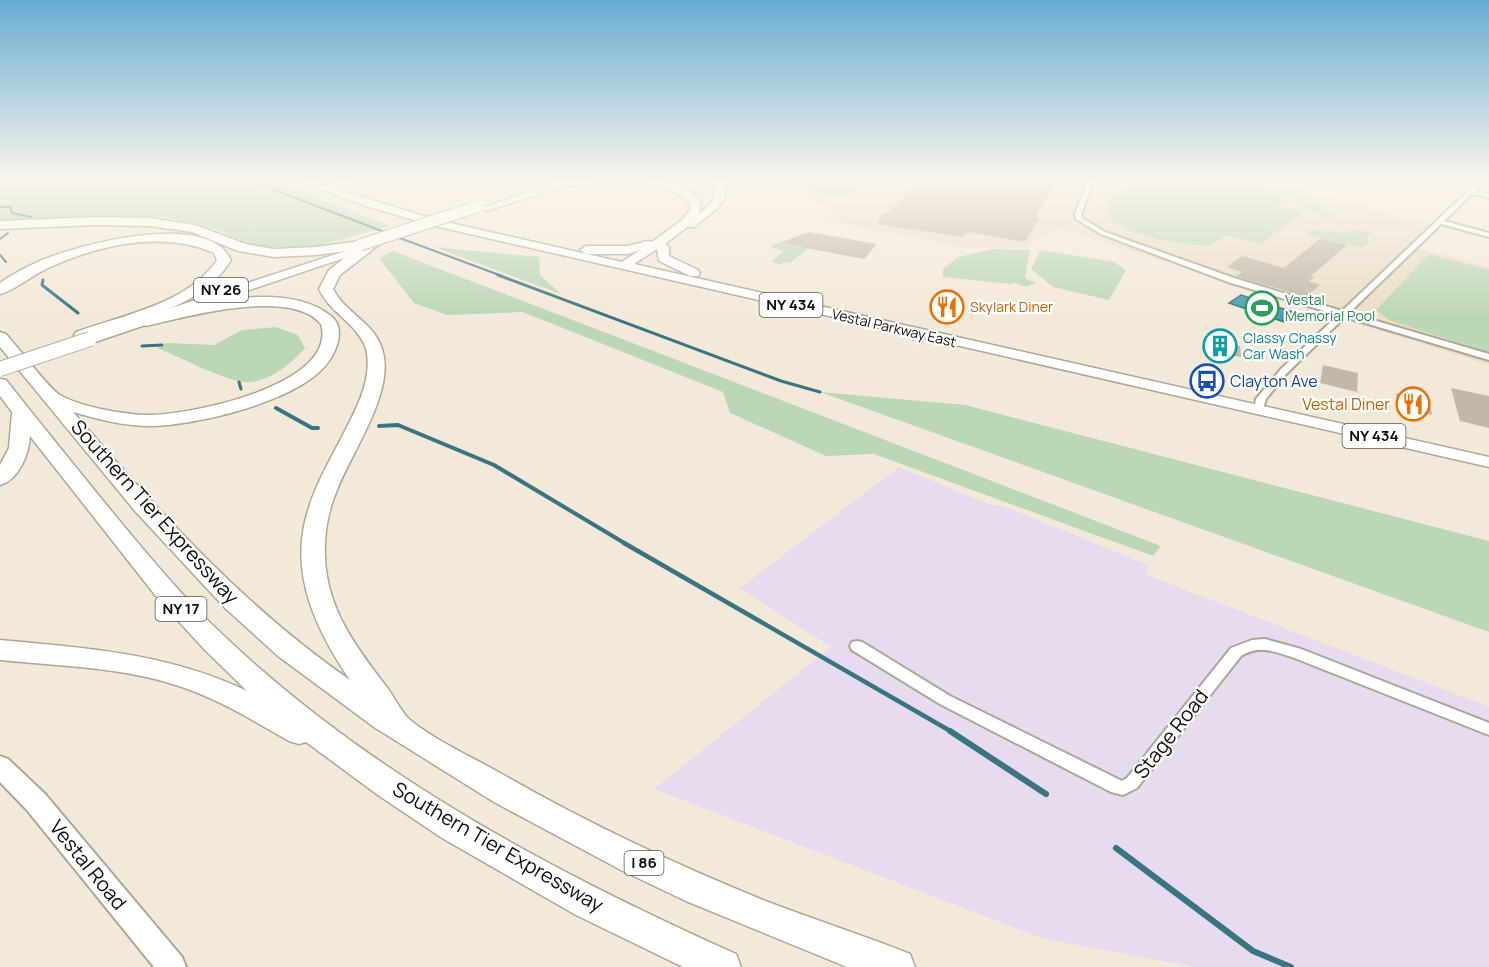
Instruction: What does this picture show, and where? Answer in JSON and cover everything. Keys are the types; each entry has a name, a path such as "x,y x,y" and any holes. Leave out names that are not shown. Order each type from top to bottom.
{"highway":[{"path":"177,226 195,229 243,248 274,253 363,246"},
{"path":"0,290 10,281 38,266 63,256 114,243 179,238 205,243 220,251 224,260 220,270 194,290 86,337"},
{"path":"363,246 334,273 326,289 330,300 353,318 366,333 374,350 376,373 371,398 322,503 315,527 314,567 327,623 404,731"},
{"path":"54,399 93,413 131,421 198,416 258,398 304,375 324,356 329,348 332,335 329,322 318,313 281,303 236,304 146,321"},
{"name":"Southern Tier Expressway","path":"0,337 173,538 235,603 302,660 404,731 493,786 641,862 724,899 897,967"},
{"name":"Southern Tier Expressway","path":"0,384 161,587 215,644 290,712 373,773 454,827 544,879 674,945 723,967"},
{"path":"0,478 12,466 20,452 21,412"},
{"path":"0,650 109,661 178,675 232,695 373,773"}],"main road":[{"name":"NY 26","path":"0,369 86,337 424,226"},
{"name":"Vestal Parkway East","path":"450,226 632,264 1260,405 1489,449"},
{"name":"Vestal Parkway East","path":"486,226 585,249 632,264 694,273 1260,405 1489,462"},
{"path":"632,264 680,226"},
{"path":"632,264 663,247 690,226"},
{"path":"585,249 628,250 640,247 674,231"},
{"name":"NY 26","path":"0,362 146,321 363,246"},
{"path":"663,247 663,258 694,273"}],"street":[{"path":"1089,226 1231,280 1489,357"},
{"path":"1260,405 1284,371 1435,226"},
{"path":"1455,226 1489,235"},
{"name":"Stage Road","path":"857,646 945,700 1116,787 1123,788 1132,783 1236,652 1250,643 1264,644 1296,653 1489,729"},
{"name":"Vestal Road","path":"0,766 36,802 172,967"}],"shaded area":[{"path":"855,226 1435,226 1414,247 1489,267 1489,365 1058,228 1026,247 965,247"},
{"path":"899,467 990,505 1001,505 1150,566 1144,574 1489,707 1489,967 1196,967 1044,939 654,789 831,647 740,588"}],"green space":[{"path":"203,226 391,226 313,247 269,247 242,241 219,230"},
{"path":"1123,226 1284,226 1260,244 1226,235 1208,246 1156,239"},
{"path":"1352,229 1371,234 1366,239 1370,242 1359,247 1306,234 1316,230 1346,234"},
{"path":"776,243 808,249 790,263 782,262 782,265 771,262 784,251 770,247"},
{"path":"434,247 539,257 540,275 561,294"},
{"path":"993,249 1030,250 1025,278 1036,283 1026,287 1013,282 1012,284 943,277 943,269 958,257"},
{"path":"1040,250 1114,262 1126,270 1109,300 1053,287 1031,269"},
{"path":"393,251 1161,546 1153,556 874,454 826,456 730,413 723,392 523,312 447,315 414,303 379,258"},
{"path":"1429,254 1489,270 1489,353 1389,320 1376,310"},
{"path":"276,327 298,335 305,348 276,373 257,381 229,379 157,348 167,343 214,345 242,330"},
{"path":"820,392 965,405 1489,541 1489,632"}],"water":[{"name":"Vestal Memorial Pool","path":"1241,295 1296,313 1284,322 1229,303"}],"building":[{"path":"891,226 1035,226 1025,242 969,232 961,237"},
{"path":"809,232 877,244 864,259 779,243"},
{"path":"1321,238 1347,245 1311,276 1314,277 1309,281 1320,285 1305,297 1236,276 1242,272 1227,267 1242,256 1284,268"},
{"name":"Skylark Diner","path":"937,298 964,304 958,316 930,310"},
{"path":"1224,343 1240,346 1241,357 1224,354"},
{"path":"1323,365 1358,373 1357,392 1320,383"},
{"path":"1451,388 1489,396 1489,428 1460,421"},
{"name":"Vestal Diner","path":"1396,393 1429,401 1432,415 1398,407"}],"waterway":[{"path":"369,226 387,233"},
{"path":"0,239 8,233"},
{"path":"397,237 502,276"},
{"path":"0,255 6,262"},
{"path":"498,275 781,381 820,392"},
{"path":"43,280 42,285 78,313"},
{"path":"142,346 162,345"},
{"path":"239,382 241,389"},
{"path":"276,408 312,428 318,428"},
{"path":"379,426 398,425 494,465 626,544"},
{"path":"624,543 952,732"},
{"path":"950,731 1046,794"},
{"path":"1116,848 1253,951 1291,967"}],"place":[{"name":"Skylark Diner","path":"947,307"},
{"name":"Vestal Memorial Pool","path":"1262,308"},
{"name":"Classy Chassy Car Wash","path":"1220,346"},
{"name":"Clayton Ave","path":"1207,381"},
{"name":"Vestal Diner","path":"1413,404"}]}
